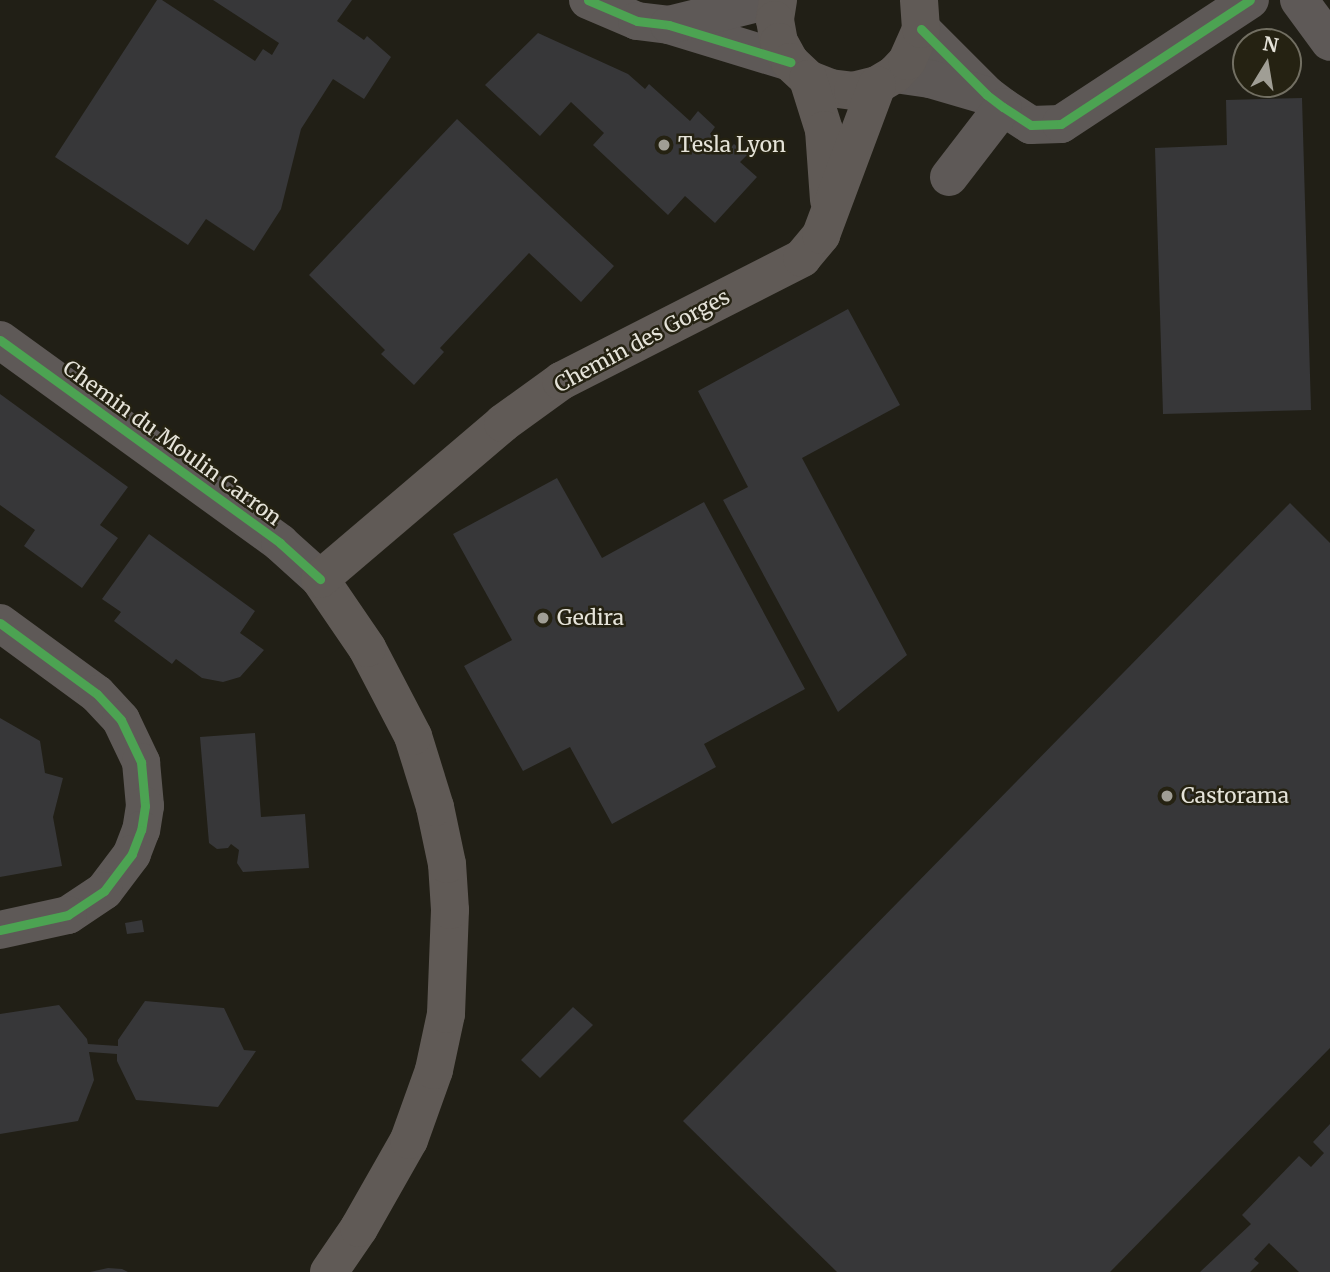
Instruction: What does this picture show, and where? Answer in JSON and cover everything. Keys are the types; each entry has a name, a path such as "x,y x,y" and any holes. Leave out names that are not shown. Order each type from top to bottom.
{"main road":[{"name":"Chemin des Gorges","path":"778,0 775,20 779,42 799,70 824,130 829,164 829,212"},
{"name":"Chemin des Gorges","path":"320,579 503,423 561,381 802,258 821,235 886,80 908,61 920,14"},
{"path":"799,70 830,88 853,90 886,80"},
{"name":"Chemin du Moulin Carron","path":"320,579 367,648 414,736 440,830 447,864 450,910 446,1014 434,1070 409,1140 359,1228 328,1272"}],"street":[{"path":"588,0 637,21 669,25 799,70"},
{"path":"669,25 769,0"},
{"path":"886,80 930,79 995,101 1031,125 1061,124 1250,0"},
{"path":"1299,0 1330,42"},
{"path":"920,14 995,101"},
{"path":"949,177 995,101"},
{"name":"Chemin du Moulin Carron","path":"0,340 280,543 320,579"},
{"path":"0,623 97,694 117,715 132,738 141,762 145,806 141,830 132,854 104,891 68,915 47,922 0,930"}],"building":[{"path":"157,0 162,0 255,61 263,49 272,55 279,43 213,0 352,0 337,21 364,40 367,36 391,57 364,99 333,79 301,129 281,209 254,251 206,219 188,245 55,157"},
{"path":"538,33 628,74 645,89 649,84 690,121 698,111 715,127 710,134 727,151 734,144 747,155 740,162 757,177 715,223 685,196 668,215 593,145 604,133 571,102 540,136 485,85"},
{"path":"1302,98 1311,410 1163,414 1155,148 1227,145 1226,100"},
{"path":"457,119 614,266 581,302 529,253 440,348 444,352 414,385 381,354 385,350 309,275"},
{"path":"848,309 900,405 802,458 907,655 838,712 723,500 748,487 698,391"},
{"path":"0,394 128,487 100,525 118,538 82,588 24,546 35,530 0,505"},
{"path":"557,478 602,558 704,502 805,689 704,744 716,767 612,824 570,747 523,771 464,666 512,640 453,534"},
{"name":"Castorama","path":"1290,503 1330,543 1330,1048 1110,1272 837,1272 683,1121"},
{"path":"149,534 255,611 240,633 264,650 240,677 223,682 202,678 176,659 172,664 114,621 121,612 102,599"},
{"path":"0,718 40,741 45,773 63,778 53,817 62,866 0,877"},
{"path":"255,733 261,817 305,814 309,868 243,872 237,863 239,850 231,844 228,848 217,849 209,843 200,737"},
{"path":"142,920 144,932 127,934 125,923"},
{"path":"145,1001 224,1008 244,1050 256,1051 218,1107 136,1100 117,1061 117,1054 89,1052 94,1080 78,1121 0,1134 0,1014 59,1005 87,1039 88,1044 118,1046 118,1040"},
{"path":"573,1007 593,1025 540,1078 521,1060"},
{"path":"1330,1124 1330,1272 1299,1272 1269,1243 1254,1259 1259,1263 1250,1272 1200,1272 1251,1224 1242,1215 1299,1156 1311,1167 1324,1153 1313,1142"},
{"path":"108,1268 122,1269 128,1272 90,1272"}],"cycle path":[{"path":"588,0 637,21 669,25 790,62"},
{"path":"921,29 987,95 1003,107 1031,125 1061,124 1250,0"},
{"path":"0,340 280,543 320,579"},
{"path":"0,623 97,694 121,720 141,762 145,806 141,830 132,854 104,891 68,915 0,930"}],"place":[{"name":"Tesla Lyon","path":"664,145"},
{"name":"Gedira","path":"543,618"},
{"name":"Castorama","path":"1167,796"}]}
